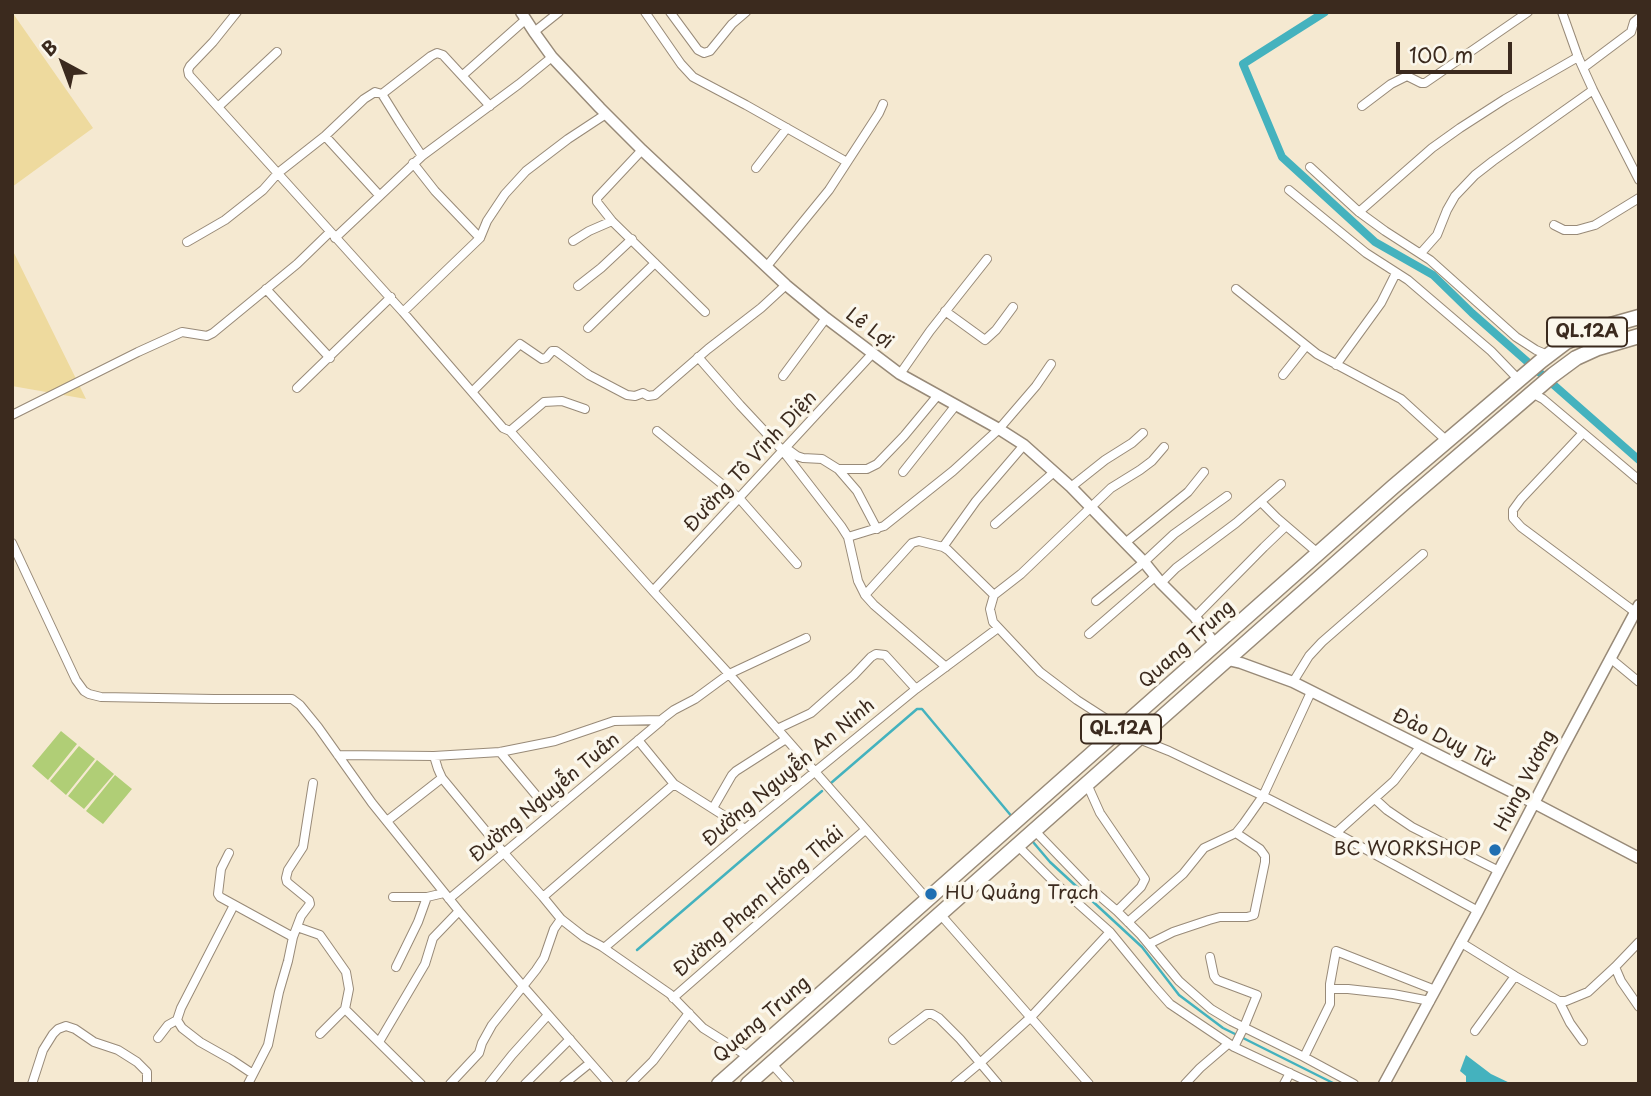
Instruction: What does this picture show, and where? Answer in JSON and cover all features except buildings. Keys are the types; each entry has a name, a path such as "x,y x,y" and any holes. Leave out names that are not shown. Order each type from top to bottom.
{"highway":[{"name":"QL.12A","path":"1521,378 1566,342 1593,330 1639,317"},
{"name":"QL.12A","path":"1534,392 1576,358 1598,348 1639,336"},
{"name":"Quang Trung","path":"719,1084 1394,487 1521,378"},
{"name":"Quang Trung","path":"747,1084 1405,502 1534,392"},
{"path":"1394,487 1405,502"},
{"path":"1216,646 1228,660"},
{"path":"1075,770 1087,784"},
{"path":"1035,804 1048,819"},
{"path":"1000,835 1015,847"},
{"path":"928,900 940,914"}],"street":[{"path":"237,12 222,33 190,66 189,75 390,297 503,428 510,431 729,674 928,900"},
{"path":"534,32 559,12"},
{"path":"645,12 693,77 846,162"},
{"path":"670,12 698,50 704,53 710,51 732,24 746,12"},
{"path":"1362,106 1391,84 1407,76 1425,83 1528,12"},
{"path":"1562,12 1593,90 1639,180"},
{"path":"463,75 523,16"},
{"name":"Lê Lợi","path":"523,16 552,57 606,114 786,285 900,374 1024,445 1071,487 1144,562 1195,617 1216,646"},
{"path":"1583,68 1631,32 1632,26 1639,18"},
{"path":"1631,32 1639,41"},
{"path":"218,107 277,52"},
{"path":"187,242 225,220 325,136 364,99 373,93 382,94 437,53 443,55 463,75 490,106"},
{"path":"12,415 183,332 207,336 213,333 332,235 413,163 552,57"},
{"path":"1359,212 1450,135 1578,57"},
{"path":"1421,253 1437,235 1455,195 1469,180 1593,90"},
{"path":"382,94 422,156"},
{"path":"767,266 819,204 880,113 883,104"},
{"path":"403,312 480,238 499,203 526,171 606,114"},
{"path":"756,168 786,128"},
{"path":"325,136 379,195"},
{"path":"642,150 596,200 612,221 705,312"},
{"path":"413,163 435,191 480,238"},
{"path":"1310,167 1359,212 1421,253 1516,337 1545,358"},
{"path":"1289,190 1351,241 1408,280 1521,378"},
{"path":"1554,225 1564,230 1577,230 1595,225 1639,198"},
{"path":"573,241 612,221"},
{"path":"578,286 632,239"},
{"path":"900,374 945,311 987,259"},
{"path":"588,328 654,262"},
{"path":"1336,365 1381,303 1396,273"},
{"path":"473,391 520,344 542,359 556,351 589,376 631,396 639,393 655,396 786,285"},
{"path":"266,289 330,358"},
{"path":"1236,289 1306,346 1336,365 1397,396 1447,441"},
{"path":"297,388 390,297"},
{"path":"945,311 985,340 1013,307"},
{"path":"783,376 826,318"},
{"path":"1283,375 1306,346"},
{"name":"Đường Tô Vĩnh Diện","path":"653,592 872,354"},
{"path":"698,357 784,449 848,537 858,581 865,595 946,667"},
{"path":"848,537 884,526 953,471 999,429 1051,364"},
{"path":"1534,392 1639,480"},
{"path":"838,469 867,469 877,464 938,395"},
{"path":"510,431 544,402 562,401 585,409"},
{"path":"903,471 956,405"},
{"path":"657,431 739,498 797,564"},
{"path":"1071,487 1143,433"},
{"path":"1583,433 1516,505 1513,518 1521,527 1637,609"},
{"path":"943,547 976,501 1024,445"},
{"path":"1122,729 1040,672 998,628 990,614 994,595 1021,574 1111,488 1152,461 1164,447"},
{"path":"784,449 803,458 822,459 838,469 857,491 877,529"},
{"path":"995,524 1054,472"},
{"path":"1125,543 1188,492 1204,472"},
{"path":"1089,634 1281,484"},
{"path":"1096,601 1174,534 1227,496"},
{"path":"1261,502 1319,554"},
{"path":"1195,617 1286,526"},
{"path":"865,595 912,543 919,541 943,547 994,595"},
{"path":"12,543 76,680 89,694 101,697 292,699 309,715 387,821 459,911 606,1083"},
{"path":"1293,682 1314,650 1423,554"},
{"name":"Hùng Vương","path":"1384,1084 1637,609"},
{"name":"Đường Nguyễn An Ninh","path":"604,948 916,689 998,628"},
{"name":"Đường Nguyễn Tuân","path":"447,896 503,853 674,710 695,699 729,674 806,638"},
{"path":"777,729 811,713 876,654 885,655 916,689"},
{"path":"1610,658 1639,682"},
{"name":"Đào Duy Từ","path":"1228,660 1293,682 1639,859"},
{"path":"1128,922 1183,874 1204,848 1236,833 1263,796 1311,692"},
{"path":"338,755 434,756 500,752 555,741 614,721 661,720"},
{"path":"713,808 736,771 786,739"},
{"path":"1139,739 1336,833 1478,911"},
{"path":"638,740 674,784 745,829"},
{"path":"1336,833 1394,781 1420,747"},
{"path":"500,752 551,813"},
{"path":"434,756 442,778 561,919 673,998 702,1028 749,1057"},
{"path":"387,821 442,778"},
{"path":"248,1084 268,1045 293,937 301,916 310,903 287,882 286,875 303,848 313,783"},
{"path":"543,897 674,784"},
{"path":"1087,784 1100,813 1146,879 1117,911"},
{"path":"1375,799 1412,827 1499,872"},
{"name":"Đường Phạm Hồng Thái","path":"673,998 865,830"},
{"path":"1034,830 1088,886 1128,922 1185,987 1211,1009 1243,1030 1304,1057 1354,1084"},
{"path":"1149,944 1172,932 1209,920 1254,915 1265,856 1260,849 1236,833"},
{"path":"1015,847 1110,932 1170,1004 1233,1044 1313,1084"},
{"path":"229,853 221,869 218,894 223,900 293,937"},
{"path":"393,897 447,896"},
{"path":"396,967 427,897"},
{"path":"159,1038 168,1025 177,1020 234,905"},
{"path":"379,1042 425,964 433,938 459,911"},
{"path":"940,914 1089,1084"},
{"path":"450,1084 480,1053 482,1043 492,1025 544,958 554,929 561,919"},
{"path":"297,927 320,935 346,972 349,989 345,1009 320,1034"},
{"path":"955,1084 1031,1017 1110,932"},
{"path":"1460,942 1559,1001 1583,1041"},
{"path":"1559,1001 1587,992 1639,943"},
{"path":"1304,1057 1330,1004 1336,951 1435,990"},
{"path":"1185,1084 1200,1068 1233,1044 1243,1030 1257,995 1217,980 1210,957"},
{"path":"1615,967 1639,1007"},
{"path":"1475,1031 1515,976"},
{"path":"1330,989 1393,994 1430,1001"},
{"path":"345,1009 421,1084"},
{"path":"630,1084 653,1061 689,1013"},
{"path":"892,1040 927,1014 932,1014 960,1039 998,1084"},
{"path":"489,1084 548,1015"},
{"path":"177,1020 200,1042 253,1074"},
{"path":"32,1084 43,1050 53,1034 65,1026 75,1029 94,1042 118,1050 137,1062 148,1072 148,1084"},
{"path":"525,1084 570,1039"},
{"path":"564,1084 590,1063"},
{"path":"771,1063 790,1084"},
{"path":"1284,1084 1290,1073"}],"green space":[{"path":"61,731 77,744 48,780 32,766"},
{"path":"79,746 95,759 66,795 50,781"},
{"path":"97,760 114,774 84,809 68,796"},
{"path":"115,775 132,789 103,824 86,811"}],"sand":[{"path":"12,12 93,128 12,187"},
{"path":"12,249 86,399 12,386"}],"water":[{"path":"1466,1055 1491,1074 1512,1084 1466,1084 1466,1076 1460,1071"}],"waterway":[{"path":"1325,12 1243,64 1282,157 1375,242 1433,275 1472,313 1639,460"},
{"path":"831,783 917,709 922,709 1013,818"},
{"path":"637,950 822,791"},
{"path":"1033,842 1050,862 1142,947 1179,995 1223,1028 1335,1084"}],"place":[{"name":"BC WORKSHOP","path":"1495,850"},
{"name":"HU Quảng Trạch","path":"931,894"}]}
